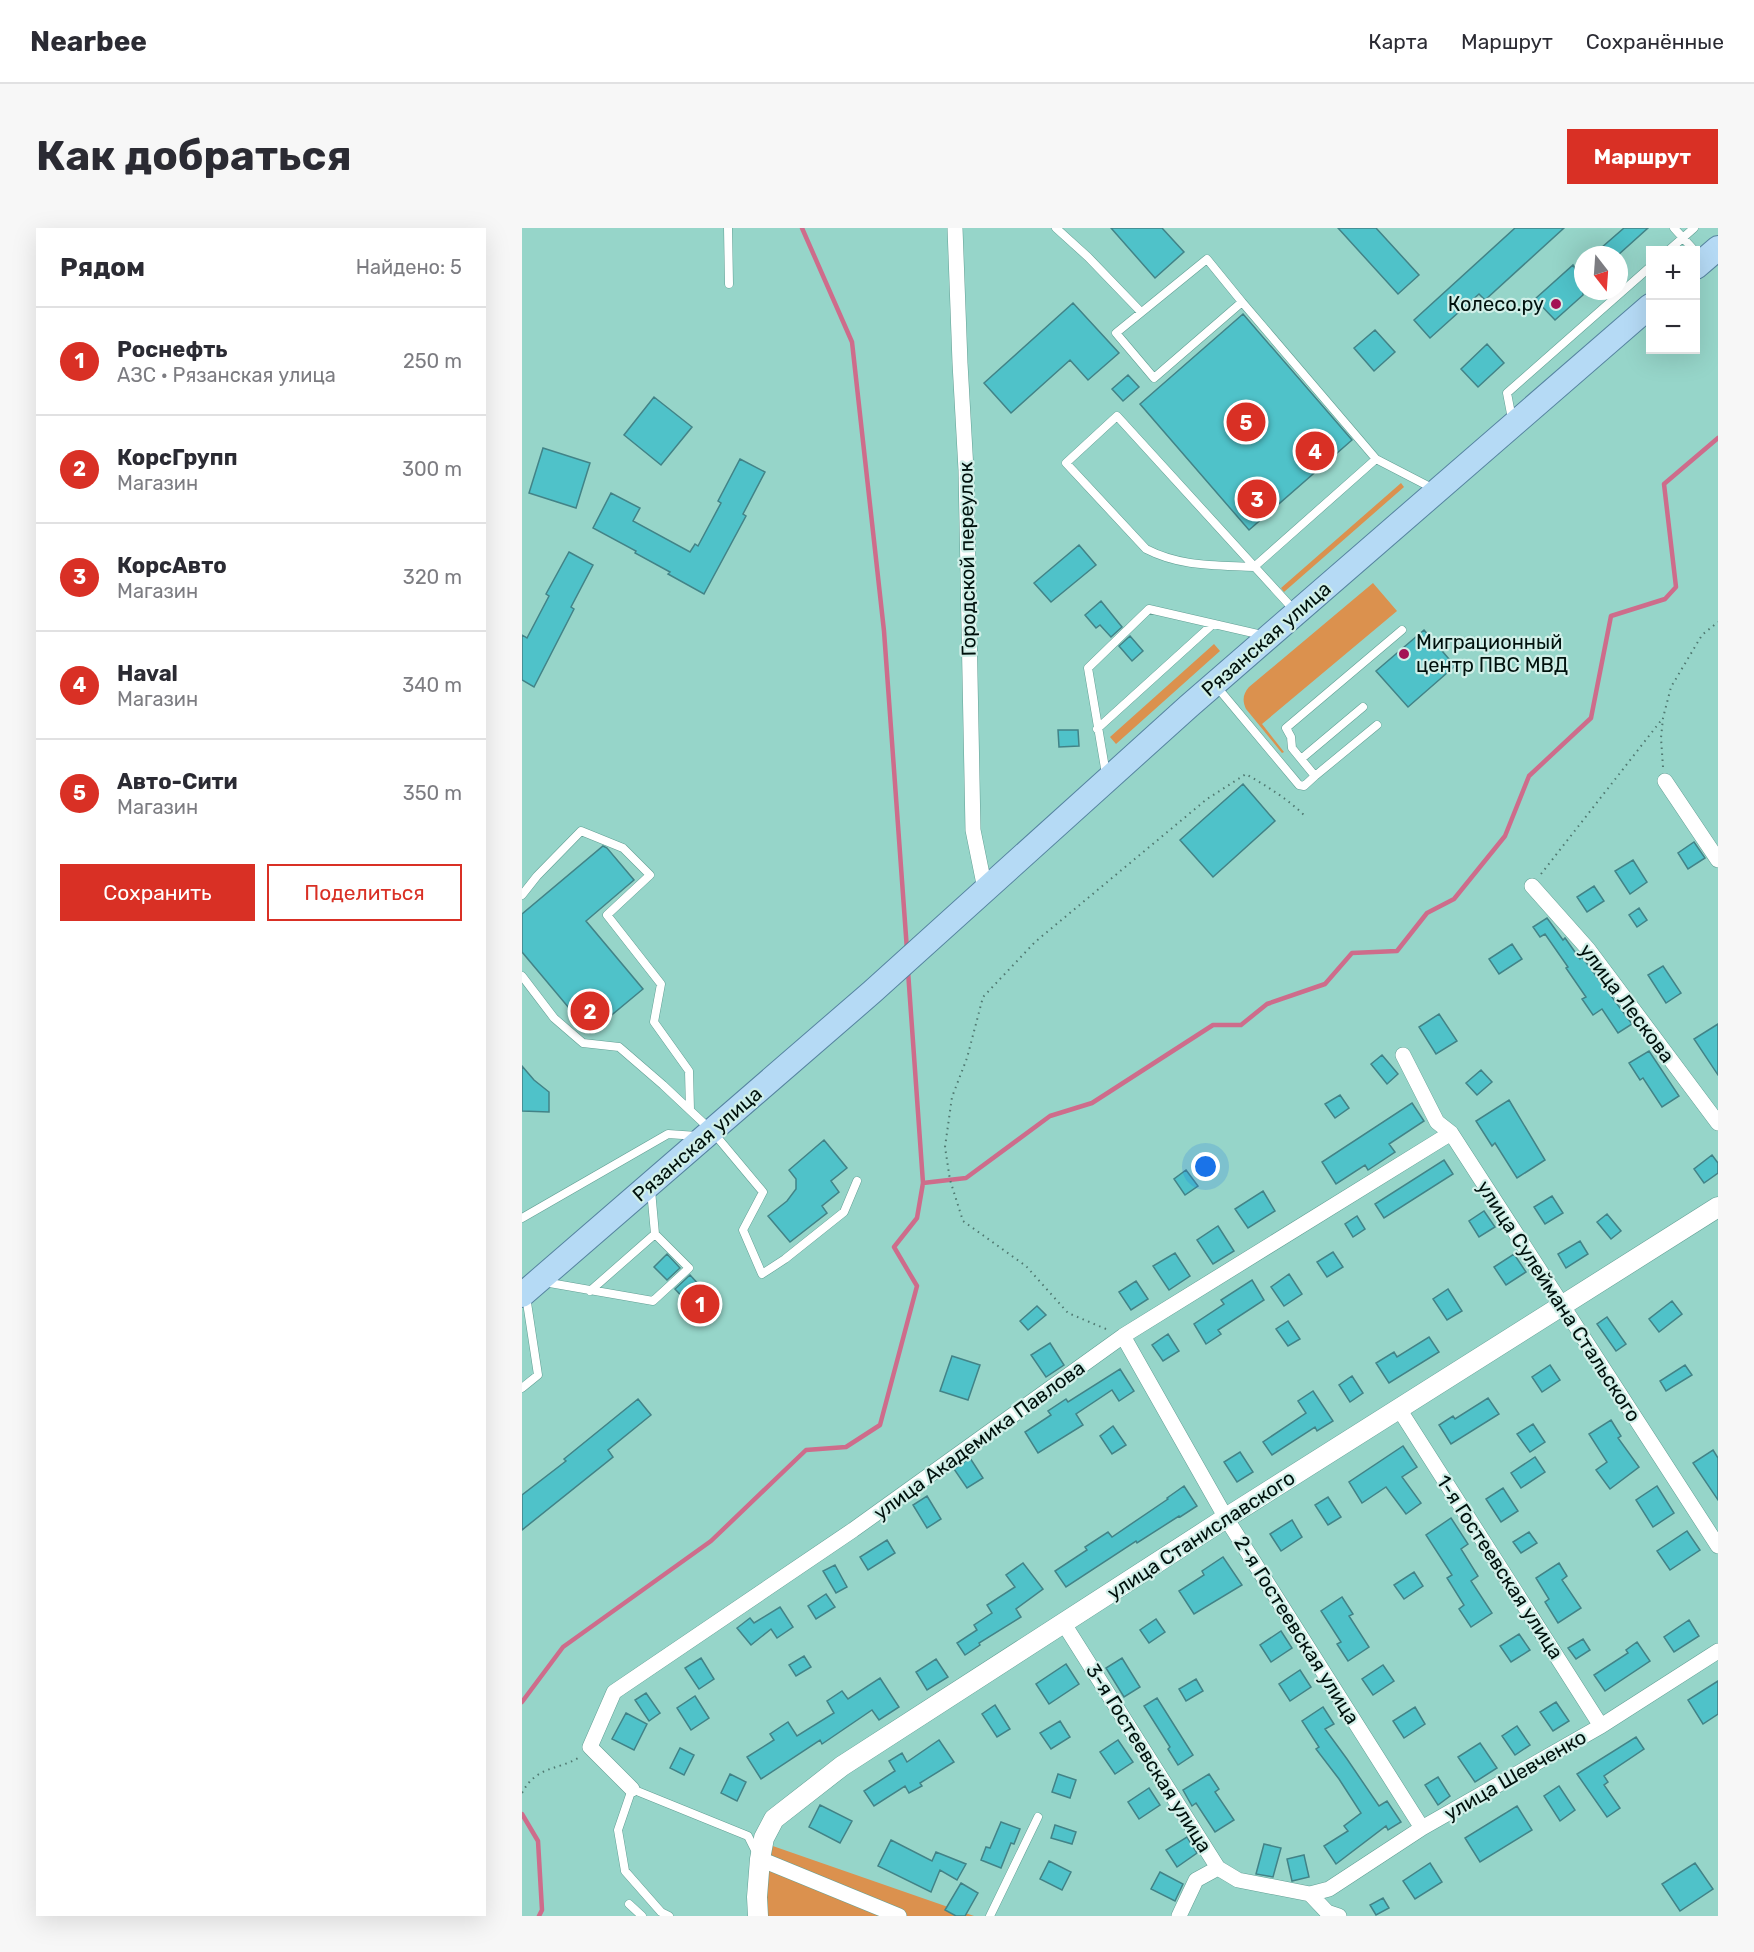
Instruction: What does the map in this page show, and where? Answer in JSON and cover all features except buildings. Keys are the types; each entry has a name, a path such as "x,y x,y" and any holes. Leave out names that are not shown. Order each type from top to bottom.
{"main road":[{"name":"Рязанская улица","path":"529,1289 880,985 1214,683 1513,427 1646,310"}],"street":[{"name":"Городской переулок","path":"956,228 966,470 973,830 985,889"},
{"path":"1665,781 1718,860"},
{"name":"улица Лескова","path":"1532,886 1588,950 1718,1123"},
{"name":"улица Сулеймана Стальского","path":"1403,1055 1437,1122 1451,1133 1718,1546"},
{"name":"улица Академика Павлова","path":"590,1747 614,1692 853,1530 1123,1336 1451,1133"},
{"name":"улица Станиславского","path":"758,1916 760,1859 764,1838 774,1819 842,1766 1226,1518 1718,1207"},
{"name":"2-я Гостеевская улица","path":"1123,1336 1226,1518 1422,1828"},
{"name":"1-я Гостеевская улица","path":"1398,1409 1601,1726"},
{"name":"3-я Гостеевская улица","path":"1064,1624 1218,1868 1196,1880 1179,1916"},
{"name":"улица Шевченко","path":"1310,1894 1329,1889 1422,1828 1601,1726 1718,1651"},
{"path":"590,1747 632,1789"},
{"path":"760,1859 899,1916"},
{"path":"1218,1868 1238,1880 1310,1894 1328,1912 1339,1916"}],"lane":[{"path":"728,228 729,284"},
{"path":"1056,228 1141,312"},
{"path":"1674,228 1701,256"},
{"path":"1674,246 1694,228"},
{"path":"1242,302 1154,378 1116,333 1207,259 1376,459 1438,491"},
{"path":"1513,427 1507,393 1646,271"},
{"path":"1297,612 1254,567 1117,416 1066,463 1146,549 1179,563 1254,567 1376,459"},
{"path":"1107,780 1088,668 1149,609 1269,637"},
{"path":"1097,729 1213,624"},
{"path":"1315,776 1292,748 1291,737 1286,728 1402,630"},
{"path":"1214,683 1300,786 1304,786 1377,724"},
{"path":"1301,759 1363,707"},
{"path":"522,896 537,876 581,831 623,848 650,875 607,915 661,984 654,1022 689,1071 690,1110"},
{"path":"522,976 554,1018 583,1043 619,1047 690,1110 708,1134 763,1192 743,1230 762,1274 785,1259 844,1212 857,1181"},
{"path":"522,1218 668,1134 708,1134"},
{"path":"522,1388 538,1375 529,1289 590,1291 654,1301 689,1268 656,1234 651,1185"},
{"path":"590,1291 656,1234"},
{"path":"669,1916 661,1912 625,1872 618,1830 632,1789 747,1836 760,1859"},
{"path":"990,1916 1038,1817"},
{"path":"629,1904 642,1916"}],"path":[{"path":"1665,781 1661,738 1663,718 1671,687 1702,635 1718,622"},
{"path":"1532,886 1663,718"},
{"path":"1123,1336 1068,1313 1026,1266 963,1221 950,1180 945,1147 952,1097 966,1058 983,997 1035,942 1207,799 1246,774 1295,805 1306,817"},
{"path":"522,1793 526,1786 544,1770 566,1765 579,1758 590,1747"}],"shaded area":[{"path":"1401,483 1404,487 1284,592 1281,588"},
{"path":"1373,583 1397,611 1262,724 1284,752 1282,753 1246,709 1245,692"},
{"path":"1214,644 1220,651 1116,744 1110,737"},
{"path":"761,1842 974,1916 768,1916 760,1859"}],"waterway":[{"path":"802,228 852,342 884,631 907,950"},
{"path":"522,1702 563,1647 711,1541 806,1450 846,1447 880,1425 917,1286 894,1247 917,1218 923,1183 966,1178 1050,1116 1092,1103 1213,1025 1241,1025 1267,1004 1325,984 1352,953 1397,951 1427,913 1454,899 1505,836 1529,776 1591,718 1611,616 1665,599 1676,587 1664,484 1718,438"},
{"path":"908,971 923,1183"},
{"path":"522,1814 538,1841 542,1910 539,1916"}],"place":[{"name":"Колесо.ру","path":"1556,304"},
{"name":"Авто-Сити","path":"1246,422"},
{"name":"Haval","path":"1315,451"},
{"name":"КорсАвто","path":"1257,499"},
{"name":"Миграционный центр ПВС МВД","path":"1404,654"},
{"name":"КорсГрупп","path":"590,1011"},
{"name":"Роснефть","path":"700,1304"}]}
